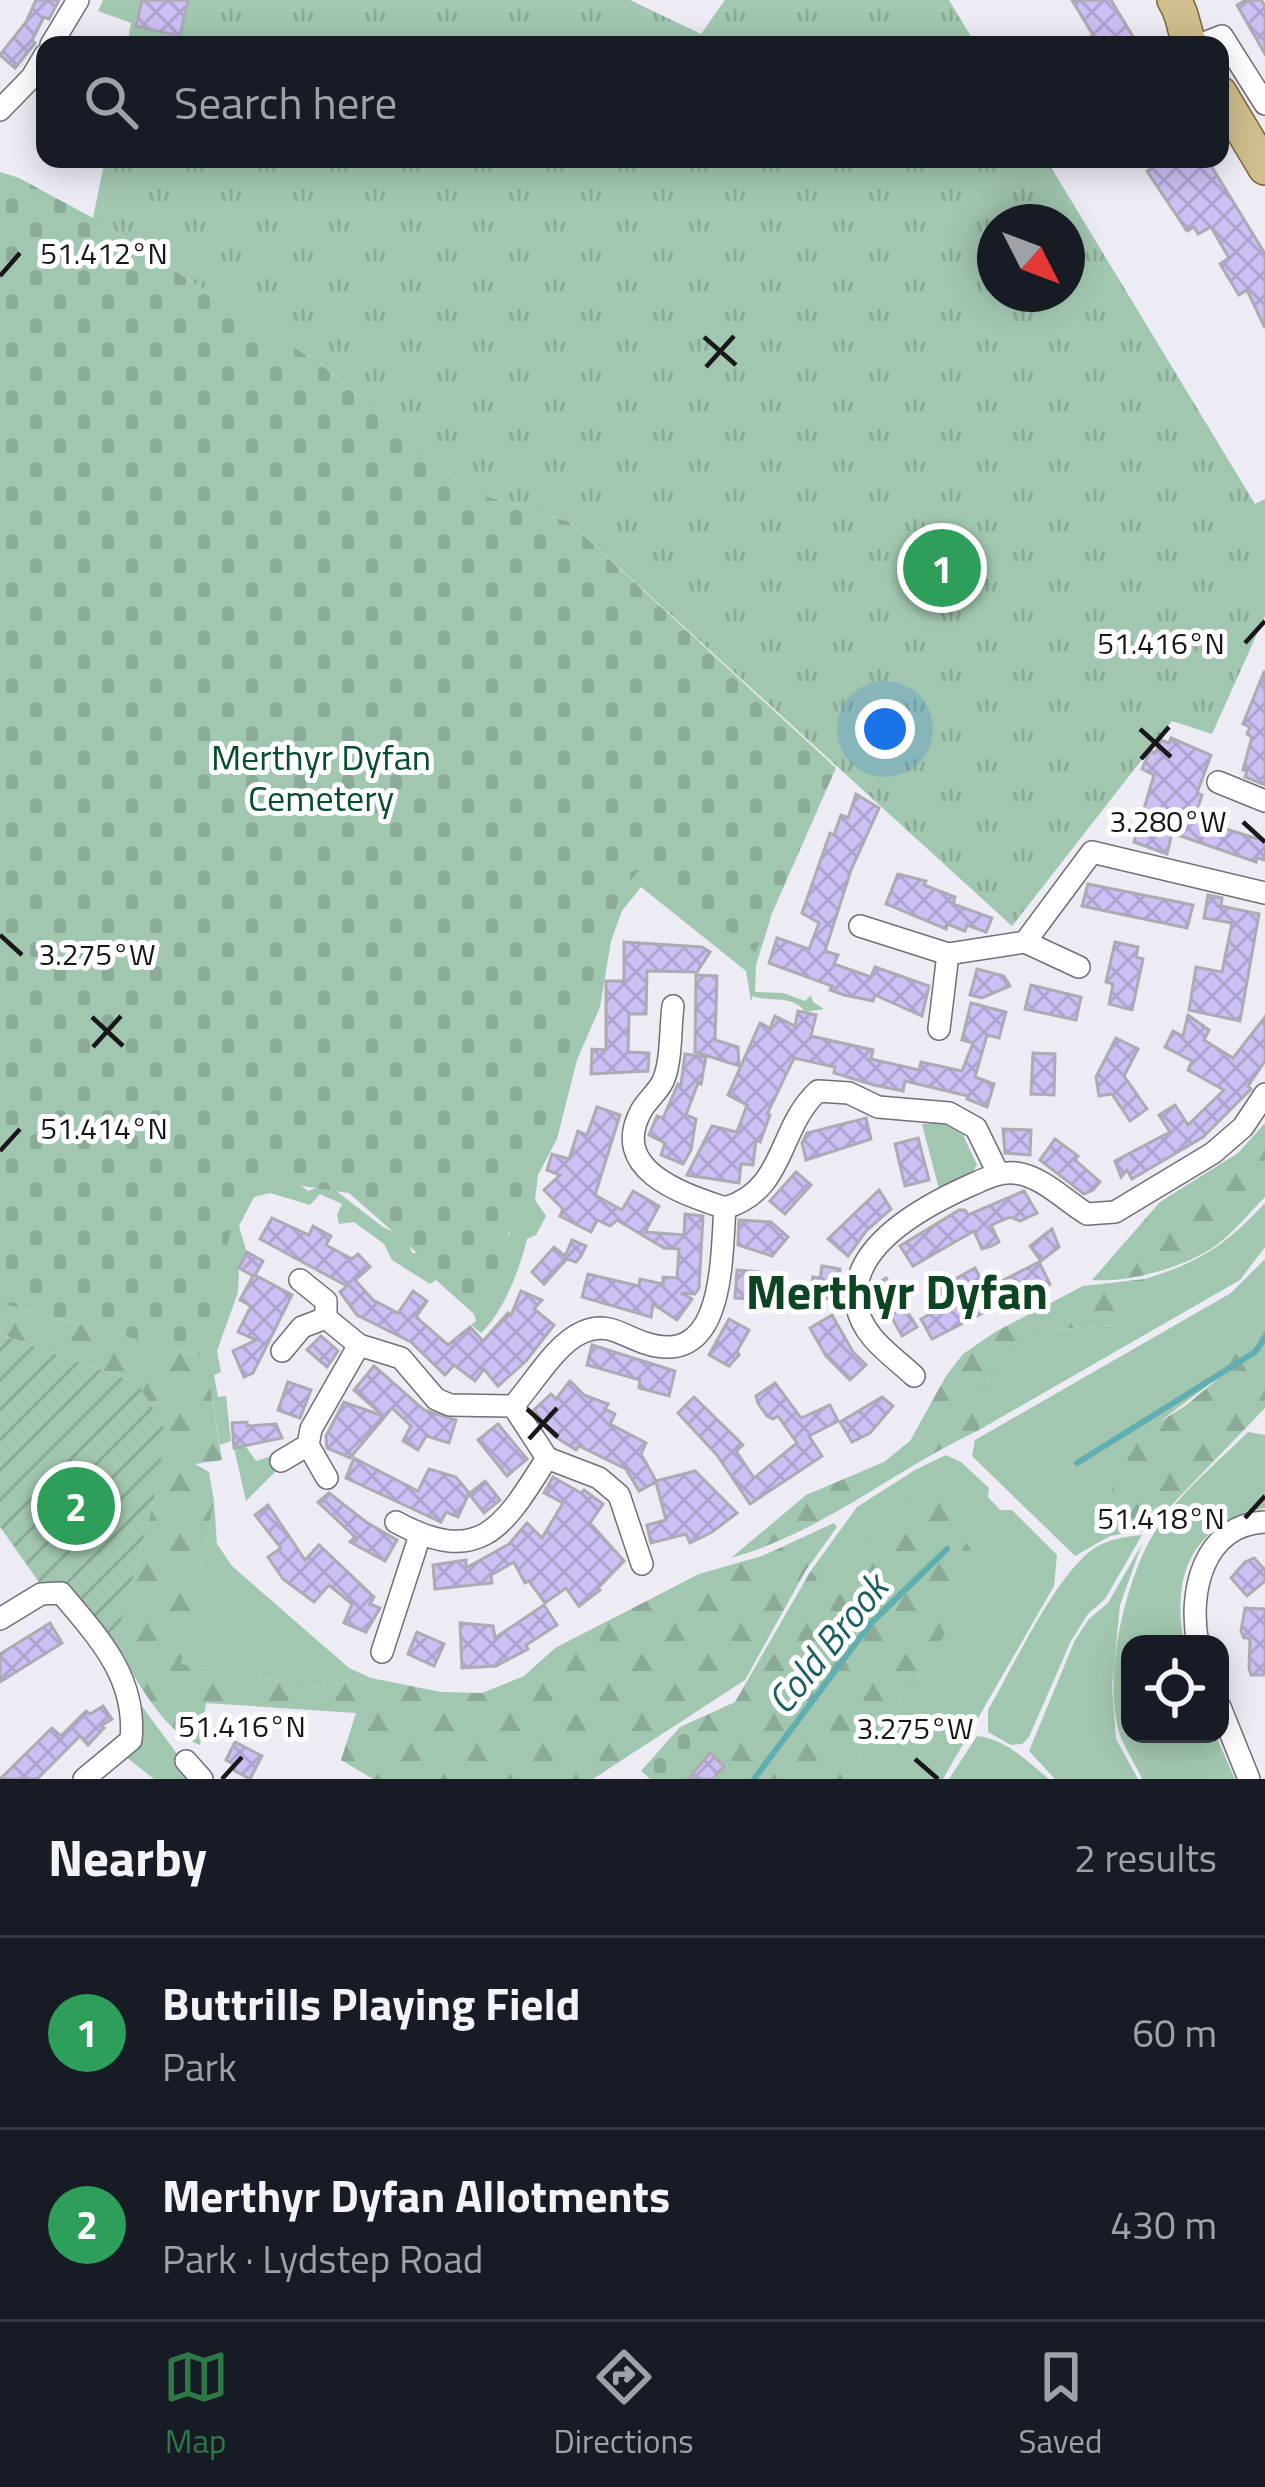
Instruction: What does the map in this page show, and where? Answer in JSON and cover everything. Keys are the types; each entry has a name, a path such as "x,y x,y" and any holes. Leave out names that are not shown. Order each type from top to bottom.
{"main road":[{"path":"1153,0 1171,29 1182,36"},
{"path":"1174,0 1190,36"},
{"path":"1229,108 1265,168"}],"street":[{"path":"56,36 78,0"},
{"path":"1229,47 1265,104"},
{"path":"0,110 36,70"},
{"path":"1218,782 1265,801"},
{"path":"1025,942 1093,853 1265,893"},
{"path":"860,926 948,954 1025,942 1079,967"},
{"path":"939,1029 948,954"},
{"path":"673,1006 664,1079 638,1115 635,1145 645,1170 671,1190 725,1208 745,1202 767,1182 800,1107 818,1090 849,1093 878,1107 949,1113 976,1128 998,1173"},
{"path":"914,1376 869,1336 857,1307 858,1280 869,1258 891,1233 937,1200 998,1173 1017,1173 1045,1183 1087,1214 1115,1212 1213,1154 1243,1127 1265,1094"},
{"path":"513,1406 579,1333 611,1328 662,1346 693,1338 714,1310 725,1208"},
{"path":"300,1280 326,1301 326,1318 359,1346 401,1358 436,1399 450,1405 513,1406"},
{"path":"282,1351 302,1327 326,1318"},
{"path":"281,1461 308,1445 323,1404 359,1346"},
{"path":"513,1406 548,1458 599,1478 620,1495 642,1564"},
{"path":"308,1445 327,1478"},
{"path":"396,1522 420,1535 453,1543 484,1537 502,1524 548,1458"},
{"path":"1196,1635 1193,1617 1201,1567 1223,1537 1265,1522"},
{"path":"382,1652 420,1535"},
{"path":"0,1619 41,1594 61,1593 120,1668 133,1715 131,1740 84,1779"},
{"path":"1229,1729 1249,1779"},
{"path":"186,1761 202,1779"}],"green space":[{"path":"103,0 630,0 701,34 725,0 949,0 971,36 129,36 131,23 98,11"},
{"path":"103,168 1051,168 1073,204 977,204 977,312 1085,312 1085,223 1255,504 1265,499 1265,616 1212,734 1172,721 1012,926 568,521 470,491 323,366 93,218"},
{"name":"Merthyr Dyfan Cemetery","path":"0,172 93,218 323,366 470,491 568,521 836,768 755,952 644,865 622,890 483,1311 349,1193 269,1181 247,1187 231,1230 199,1356 0,1303"},
{"path":"642,858 771,917 756,965 755,992 783,993 805,1001 811,995 824,1009 805,1012 788,1001 753,996 751,1001 746,971 641,887 622,911 611,941 600,1007 577,1060 557,1139 538,1175 535,1200 546,1216 536,1235 527,1239 510,1290 489,1324 481,1333 471,1325 476,1321 474,1314 436,1280 430,1284 392,1260 384,1244 354,1222 339,1224 342,1204 320,1194 310,1205 270,1193 254,1197 239,1226 247,1253 217,1351 221,1372 214,1375 218,1397 226,1396 231,1441 220,1445 210,1385 188,1340 242,1181 293,1180 308,1191 327,1184 383,1227 407,1238 412,1253 499,1249 510,1233 504,1223 595,923"},
{"path":"942,1123 963,1135 977,1165 972,1173 939,1189 922,1124"},
{"path":"1265,1123 1265,1197 1224,1239 1190,1260 1157,1272 1092,1280 1160,1202 1238,1153"},
{"path":"1265,1203 1265,1247 1240,1280 979,1430 979,1399 1003,1348 1058,1329 1114,1325 1148,1290 1145,1279 1211,1250"},
{"path":"1265,1259 1265,1326 1226,1372 1155,1425 1114,1519 1161,1516 1149,1529 1110,1536 1075,1556 972,1456 975,1440 1231,1293"},
{"path":"1145,1279 1148,1290 1114,1325 1058,1329 1003,1348 979,1399 979,1430 797,1533 731,1558 806,1495 884,1462 910,1441 963,1354 995,1332 1083,1286"},
{"path":"0,1303 199,1356 210,1385 222,1460 195,1464 209,1472 214,1501 181,1664 315,1687 371,1678 441,1692 482,1693 524,1676 555,1648 699,1574 762,1556 834,1523 837,1527 806,1570 745,1680 593,1779 373,1779 341,1760 356,1713 206,1703 200,1745 162,1716 115,1646 158,1484 138,1383 0,1334"},
{"path":"1265,1326 1265,1408 1161,1516 1114,1520 1110,1452 1185,1406 1226,1372 1223,1363 1240,1341"},
{"path":"0,1334 138,1383 165,1430 158,1484 115,1646 41,1585 0,1527"},
{"path":"1248,1432 1265,1435 1265,1508 1220,1526 1192,1556 1181,1596 1183,1635 1121,1635 1121,1738 1113,1688 1115,1659 1127,1599 1147,1546 1190,1488"},
{"path":"246,1447 256,1461 277,1454 280,1467 246,1501 234,1448"},
{"path":"946,1455 961,1462 989,1488 988,1497 1000,1510 1012,1510 1057,1555 1054,1586 943,1779 844,1779 934,1652 933,1483 834,1564 810,1572 857,1507"},
{"path":"933,1483 975,1557 964,1601 934,1652 844,1779 713,1779 724,1766 680,1727 735,1702 810,1572 834,1564"},
{"path":"214,1501 217,1544 232,1566 349,1668 371,1678 315,1687 180,1664"},
{"path":"1142,1535 1105,1599 1088,1614 1071,1641 1029,1737 1011,1745 988,1732 988,1710 1034,1626 1075,1566 1095,1548"},
{"path":"1142,1544 1120,1605 1112,1686 1116,1739 1138,1779 1055,1779 1029,1751 1075,1640 1108,1603"},
{"path":"141,1705 186,1766 189,1779 154,1779 126,1757 140,1731"},
{"path":"680,1727 710,1753 688,1779 650,1779 641,1771"},
{"path":"977,1736 1007,1746 1049,1779 949,1779"},
{"path":"1124,1743 1219,1743 1235,1779 1142,1779"}],"building":[{"path":"36,0 59,0 15,68 0,55 26,22"},
{"path":"142,0 188,0 180,36 136,26"},
{"path":"1072,0 1111,0 1133,36 1093,35"},
{"path":"1261,0 1265,6 1265,54 1237,5"},
{"path":"1212,168 1265,254 1265,328 1247,290 1239,295 1220,264 1229,258 1211,227 1198,234 1194,227 1187,231 1147,171"},
{"path":"1264,672 1265,785 1245,777 1243,770 1252,737 1247,734 1250,727 1243,724"},
{"path":"1171,738 1211,755 1197,793 1202,795 1194,819 1265,841 1265,860 1257,858 1256,862 1172,833 1167,854 1134,842 1154,775 1142,769 1150,751 1155,753 1161,740 1169,743"},
{"path":"856,794 879,808 851,870 825,951 838,955 834,964 871,977 875,967 929,986 922,1016 875,995 873,1001 844,995 769,963 777,938 809,949 819,923 802,913 830,833 834,835 841,815 848,818"},
{"path":"898,874 926,881 924,885 955,897 953,904 992,918 986,932 967,925 965,931 947,924 946,929 886,904"},
{"path":"1088,884 1193,905 1187,928 1082,906"},
{"path":"1208,895 1222,898 1221,906 1259,914 1240,1021 1189,1010 1196,967 1222,972 1232,923 1204,918"},
{"path":"624,942 702,947 710,952 697,972 647,971 646,1014 629,1014 628,1052 649,1053 648,1071 591,1074 592,1049 606,1050 606,981 624,981"},
{"path":"1115,942 1138,947 1136,957 1143,959 1132,1010 1109,1004 1113,984 1106,982"},
{"path":"977,969 1004,976 1010,986 982,998 970,995"},
{"path":"696,975 717,976 715,1040 738,1047 739,1066 695,1052"},
{"path":"1031,985 1081,997 1076,1020 1025,1009"},
{"path":"971,1003 1006,1012 999,1038 987,1035 975,1077 994,1084 987,1107 968,1096 905,1081 903,1091 874,1085 834,1073 835,1067 794,1058 767,1114 760,1142 756,1140 753,1165 741,1164 739,1183 687,1175 712,1126 737,1132 747,1105 728,1095 760,1023 770,1028 775,1016 795,1026 798,1011 816,1015 811,1036 873,1050 871,1059 919,1070 921,1062 962,1071 973,1043 962,1040"},
{"path":"1188,1015 1209,1030 1204,1040 1233,1058 1265,1017 1265,1061 1248,1086 1251,1089 1203,1137 1132,1179 1127,1170 1121,1177 1115,1161 1170,1132 1159,1115 1175,1105 1188,1125 1224,1090 1188,1070 1192,1061 1165,1047 1173,1031 1183,1036"},
{"path":"1116,1038 1138,1049 1124,1076 1147,1109 1130,1121 1112,1094 1099,1096 1096,1077"},
{"path":"1033,1053 1055,1054 1054,1095 1031,1094"},
{"path":"685,1054 706,1057 701,1084 686,1115 696,1119 691,1150 683,1164 661,1155 665,1143 649,1135 681,1085"},
{"path":"597,1107 620,1115 595,1195 622,1210 633,1191 659,1206 645,1232 684,1235 685,1214 703,1216 699,1288 695,1294 681,1293 692,1299 677,1320 653,1304 651,1317 582,1297 588,1274 639,1286 640,1279 663,1284 663,1277 677,1278 679,1249 664,1248 617,1220 610,1226 597,1220 591,1232 560,1216 563,1209 544,1190 560,1175 547,1170 552,1154 569,1159 578,1131 587,1135"},
{"path":"866,1118 871,1139 806,1160 802,1143 807,1133"},
{"path":"1003,1129 1031,1130 1030,1155 1005,1153"},
{"path":"918,1138 929,1180 905,1186 895,1144"},
{"path":"1055,1139 1100,1182 1093,1190 1084,1194 1040,1160"},
{"path":"796,1172 811,1185 785,1214 770,1201"},
{"path":"879,1190 891,1209 848,1256 828,1239"},
{"path":"1024,1191 1037,1213 991,1225 999,1242 991,1246 982,1249 974,1231 913,1266 900,1246 959,1210 968,1215"},
{"path":"272,1218 309,1235 313,1226 331,1236 326,1245 352,1259 358,1254 370,1267 355,1280 373,1300 398,1313 413,1291 427,1301 416,1317 448,1345 470,1327 483,1341 511,1315 521,1291 542,1300 534,1309 554,1325 526,1361 498,1386 484,1369 475,1381 454,1365 445,1375 411,1342 357,1315 340,1292 347,1286 260,1239"},
{"path":"739,1220 771,1222 788,1237 772,1256 738,1245"},
{"path":"1052,1229 1059,1247 1041,1261 1030,1246"},
{"path":"572,1240 586,1246 581,1256 576,1262 567,1259 544,1284 532,1272 554,1247 565,1256"},
{"path":"247,1252 263,1261 255,1275 292,1295 253,1373 244,1377 233,1351 256,1340 238,1332 251,1306 240,1300 253,1276 239,1268"},
{"path":"1039,1262 1050,1284 1024,1297 1022,1293 932,1339 921,1319 948,1304 939,1288 975,1268 986,1289"},
{"path":"822,1266 840,1269 834,1300 809,1295 813,1277 820,1278"},
{"path":"737,1270 760,1272 758,1300 735,1298"},
{"path":"886,1278 917,1327 902,1336 872,1294 872,1287"},
{"path":"832,1315 866,1365 850,1380 826,1356 810,1328"},
{"path":"729,1319 749,1330 729,1366 709,1355"},
{"path":"321,1336 338,1351 327,1367 307,1350"},
{"path":"592,1345 675,1371 669,1396 639,1388 640,1380 587,1365"},
{"path":"374,1366 424,1410 456,1420 449,1443 426,1436 418,1450 403,1441 411,1426 392,1408 350,1458 327,1448 326,1436 344,1402 383,1416 354,1390"},
{"path":"570,1381 584,1395 608,1404 605,1409 615,1414 610,1424 646,1443 641,1454 656,1481 695,1471 737,1513 690,1543 686,1534 651,1543 647,1525 666,1520 656,1482 639,1491 626,1469 554,1436 534,1410 551,1394 556,1399"},
{"path":"288,1382 311,1390 300,1418 278,1410"},
{"path":"775,1383 801,1418 830,1405 838,1421 809,1436 822,1456 750,1504 717,1455 678,1413 694,1397 743,1445 736,1451 754,1478 797,1443 778,1416 767,1416 758,1403 756,1396"},
{"path":"882,1397 893,1406 870,1433 852,1442 840,1422"},
{"path":"247,1422 247,1426 276,1424 282,1438 234,1448 232,1423"},
{"path":"498,1424 527,1459 507,1476 478,1440"},
{"path":"354,1458 418,1491 429,1469 456,1477 469,1493 458,1517 446,1512 441,1522 346,1478"},
{"path":"553,1477 603,1504 590,1523 624,1561 600,1590 579,1606 566,1588 545,1603 529,1581 525,1583 514,1562 491,1575 492,1583 435,1589 433,1565 466,1560 466,1568 509,1544 527,1523 542,1538 563,1503 544,1493"},
{"path":"485,1481 500,1500 484,1513 469,1494"},
{"path":"329,1493 397,1540 385,1561 350,1542 355,1537 318,1502"},
{"path":"268,1505 305,1560 319,1545 374,1597 370,1604 380,1608 366,1632 344,1623 352,1604 329,1585 314,1602 283,1579 268,1557 281,1548 255,1515"},
{"path":"1254,1558 1265,1570 1265,1581 1247,1596 1231,1578"},
{"path":"544,1605 557,1625 526,1645 528,1649 496,1666 462,1668 460,1623 493,1626 495,1638"},
{"path":"1245,1608 1265,1609 1265,1675 1251,1675 1250,1638 1244,1638 1241,1631"},
{"path":"50,1623 62,1643 0,1682 0,1654"},
{"path":"417,1632 444,1644 434,1666 408,1654"},
{"path":"103,1706 112,1719 88,1745 80,1736 37,1779 0,1779 52,1728 61,1736 86,1711 90,1714"},
{"path":"235,1742 262,1756 250,1779 226,1760"},
{"path":"710,1753 724,1766 713,1779 688,1779"}],"waterway":[{"path":"1077,1463 1255,1352 1265,1338"},
{"name":"Cold Brook","path":"754,1779 871,1623 947,1549"}],"place":[{"name":"Buttrills Playing Field","path":"942,568"},
{"name":"Merthyr Dyfan Allotments","path":"76,1506"}],"district":[{"name":"Merthyr Dyfan","path":"897,1292"}]}
